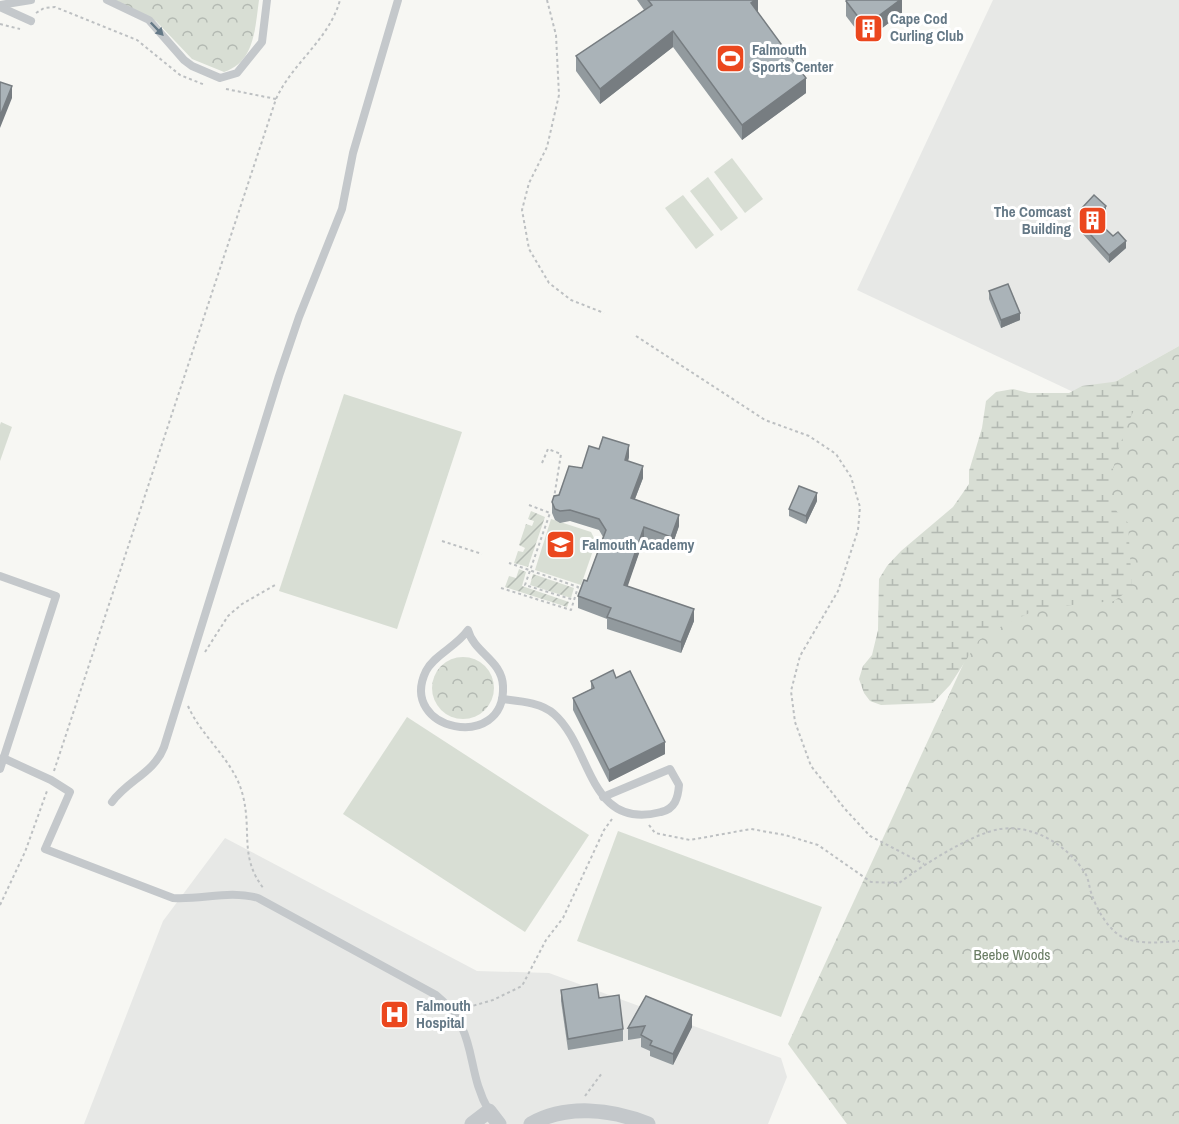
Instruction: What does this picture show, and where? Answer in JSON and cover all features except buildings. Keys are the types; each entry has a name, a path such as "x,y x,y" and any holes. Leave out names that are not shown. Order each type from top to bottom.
{"street":[{"path":"472,1124 489,1110 499,1124"},
{"path":"531,1124 564,1113 592,1111 615,1112 648,1124"}],"lane":[{"path":"0,6 31,0"},
{"path":"107,0 149,20 184,60 220,78 237,73 262,42 267,0"},
{"path":"112,802 123,789 151,768 162,754 279,376 307,296 340,216 353,153 398,0"},
{"path":"0,6 31,21"},
{"path":"0,576 56,596 0,769"},
{"path":"468,630 471,640 499,670 503,689 502,699 495,713 483,723 468,728 452,727 438,720 427,708 422,694 422,682 432,661 452,648 468,630"},
{"path":"502,699 540,706 552,712 562,722 603,797 619,810 642,815 667,811 674,804 679,784 670,769 603,797"},
{"path":"3,758 51,780 70,792 45,849 173,898 190,899 242,894 284,912 417,982 442,999 467,1034 479,1092 489,1110"}],"path":[{"path":"54,771 276,99 289,74 327,32 340,0"},
{"path":"548,0 556,35 559,95 547,147 529,183 522,210 529,249 549,283 572,300 604,313"},
{"path":"31,21 38,10 55,7 137,40 180,75 210,86"},
{"path":"221,88 276,99"},
{"path":"636,336 765,420 809,436 836,454 851,477 860,507 858,530 838,591 800,656 791,691 795,722 811,766 845,809 870,836 924,864"},
{"path":"542,464 548,449 561,454 554,500"},
{"path":"529,505 550,513 525,585 574,600"},
{"path":"442,541 482,554"},
{"path":"509,563 587,590"},
{"path":"190,666 207,650 228,616 242,604 277,584"},
{"path":"501,588 571,610 578,587"},
{"path":"181,692 192,716 228,764 243,794 249,864 262,886 284,912"},
{"path":"0,905 25,852 48,788"},
{"path":"453,1013 493,1000 522,986 546,940 563,918 604,830 619,810"},
{"path":"642,815 655,833 690,840 751,829 785,835 818,845 871,882 899,883 924,864 1000,830 1025,831 1054,840 1086,874 1092,895 1103,919 1124,938 1150,942 1179,941"},
{"path":"583,1102 602,1073"}],"shaded area":[{"path":"993,0 1179,0 1179,346 1086,398 857,290"},
{"name":"Falmouth Hospital","path":"225,838 477,971 549,973 781,1058 787,1077 768,1124 84,1124 163,921"}],"green space":[{"path":"115,0 259,0 252,43 248,52 234,67 224,72 192,59 156,21"},
{"path":"732,158 763,199 745,213 714,172"},
{"path":"708,177 738,218 721,231 690,191"},
{"path":"683,195 714,235 696,249 665,208"},
{"name":"Beebe Woods","path":"1179,346 1179,1124 847,1124 788,1044 1086,398"},
{"path":"1120,381 1131,382 1139,391 1139,398 1123,436 1111,480 1114,508 1128,523 1132,588 1114,601 1041,608 1007,623 979,640 950,685 933,703 881,705 870,701 859,679 863,666 872,655 878,630 879,579 901,551 953,507 969,484 969,471 982,428 986,401 996,392 1013,389 1029,393 1069,393 1082,386"},
{"path":"344,394 462,432 397,629 279,591"},
{"path":"1,422 12,427 0,461 0,425"},
{"path":"531,511 545,517 528,567 514,563 518,551 523,552 525,548 519,545 526,524 532,526 534,521 528,519"},
{"path":"551,519 591,532 596,542 581,585 535,570"},
{"path":"519,569 526,572 522,586 569,602 567,607 505,587 509,576 516,578"},
{"path":"533,574 574,588 571,598 530,585"},
{"path":"463,657 480,662 485,666 489,671 494,688 489,705 485,710 480,714 463,719 446,714 441,710 437,705 432,688 437,671 441,666 446,662"},
{"path":"407,717 589,835 525,932 343,814"},
{"path":"618,831 822,907 781,1017 577,941"}],"place":[{"name":"Cape Cod Curling Club","path":"869,28"},
{"name":"Falmouth Sports Center","path":"731,59"},
{"name":"The Comcast Building","path":"1092,221"},
{"name":"Falmouth Academy","path":"561,545"},
{"name":"Falmouth Hospital","path":"395,1015"}]}
